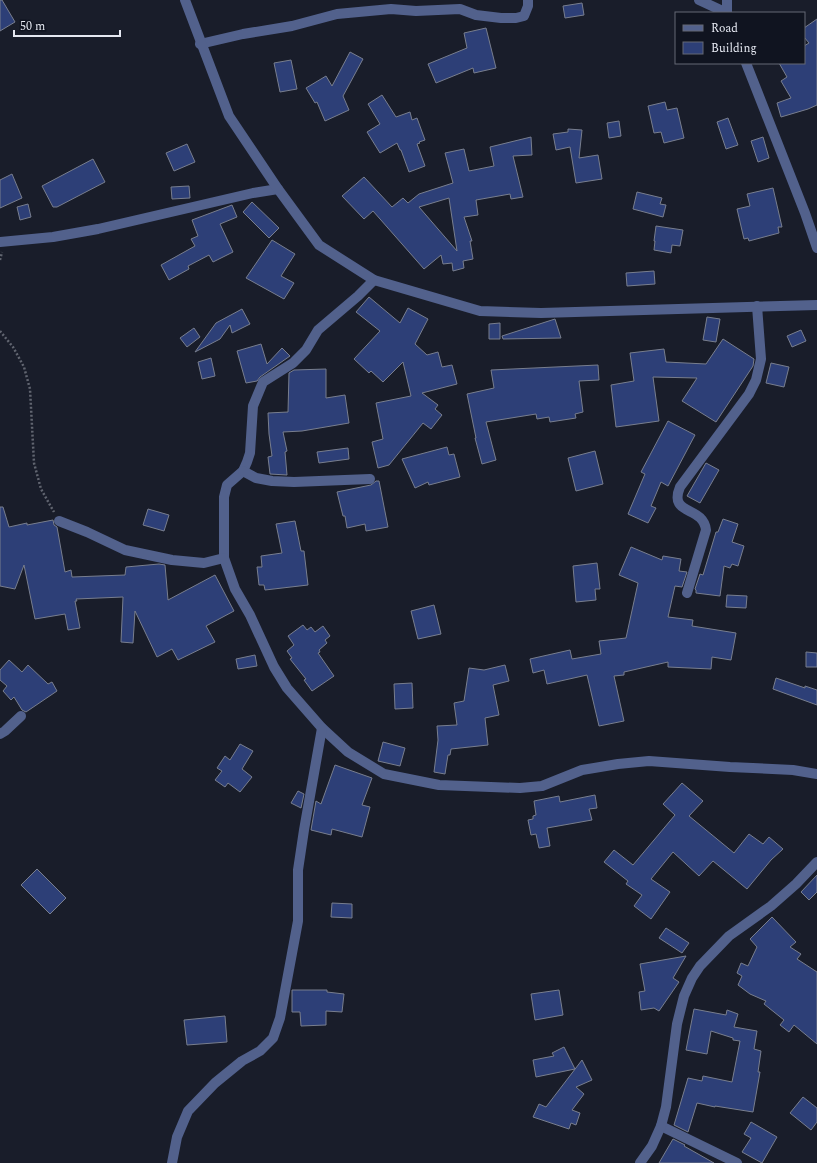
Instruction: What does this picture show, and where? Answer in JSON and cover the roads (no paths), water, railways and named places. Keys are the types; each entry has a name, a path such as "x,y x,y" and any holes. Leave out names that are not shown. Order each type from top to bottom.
{"street":[{"path":"185,0 200,44 229,116 278,189 320,245 374,280 480,311 541,313 817,305"},
{"path":"200,44 243,34 292,26 337,14 391,9 416,11 460,10 501,18 516,18 524,16 528,6 528,0"},
{"path":"700,0 725,12"},
{"path":"727,0 727,12"},
{"path":"746,64 805,213 817,248"},
{"path":"0,242 53,237 98,229 253,193 278,189"},
{"path":"374,280 358,296 318,330 306,350 293,363 263,382 253,406 250,453 243,471 227,485 224,497 224,558 235,589 250,615 274,667 287,688 322,728 348,752 384,774 438,785 520,788 542,786 582,770 649,761 793,770 817,774"},
{"path":"687,593 706,530 706,523 702,518 682,507 678,502 677,495 680,487 749,394 756,380 761,359 757,306"},
{"path":"243,471 256,478 294,482 370,479"},
{"path":"59,521 125,550 172,560 204,563 224,558"},
{"path":"0,734 21,716"},
{"path":"172,1163 177,1137 188,1111 215,1083 242,1061 260,1051 273,1038 280,1018 298,921 298,870 322,728"},
{"path":"640,1163 652,1146 661,1126 677,1024 684,996 692,978 700,966 729,936 771,906 796,884 817,862"},
{"path":"661,1126 737,1163"}]}
